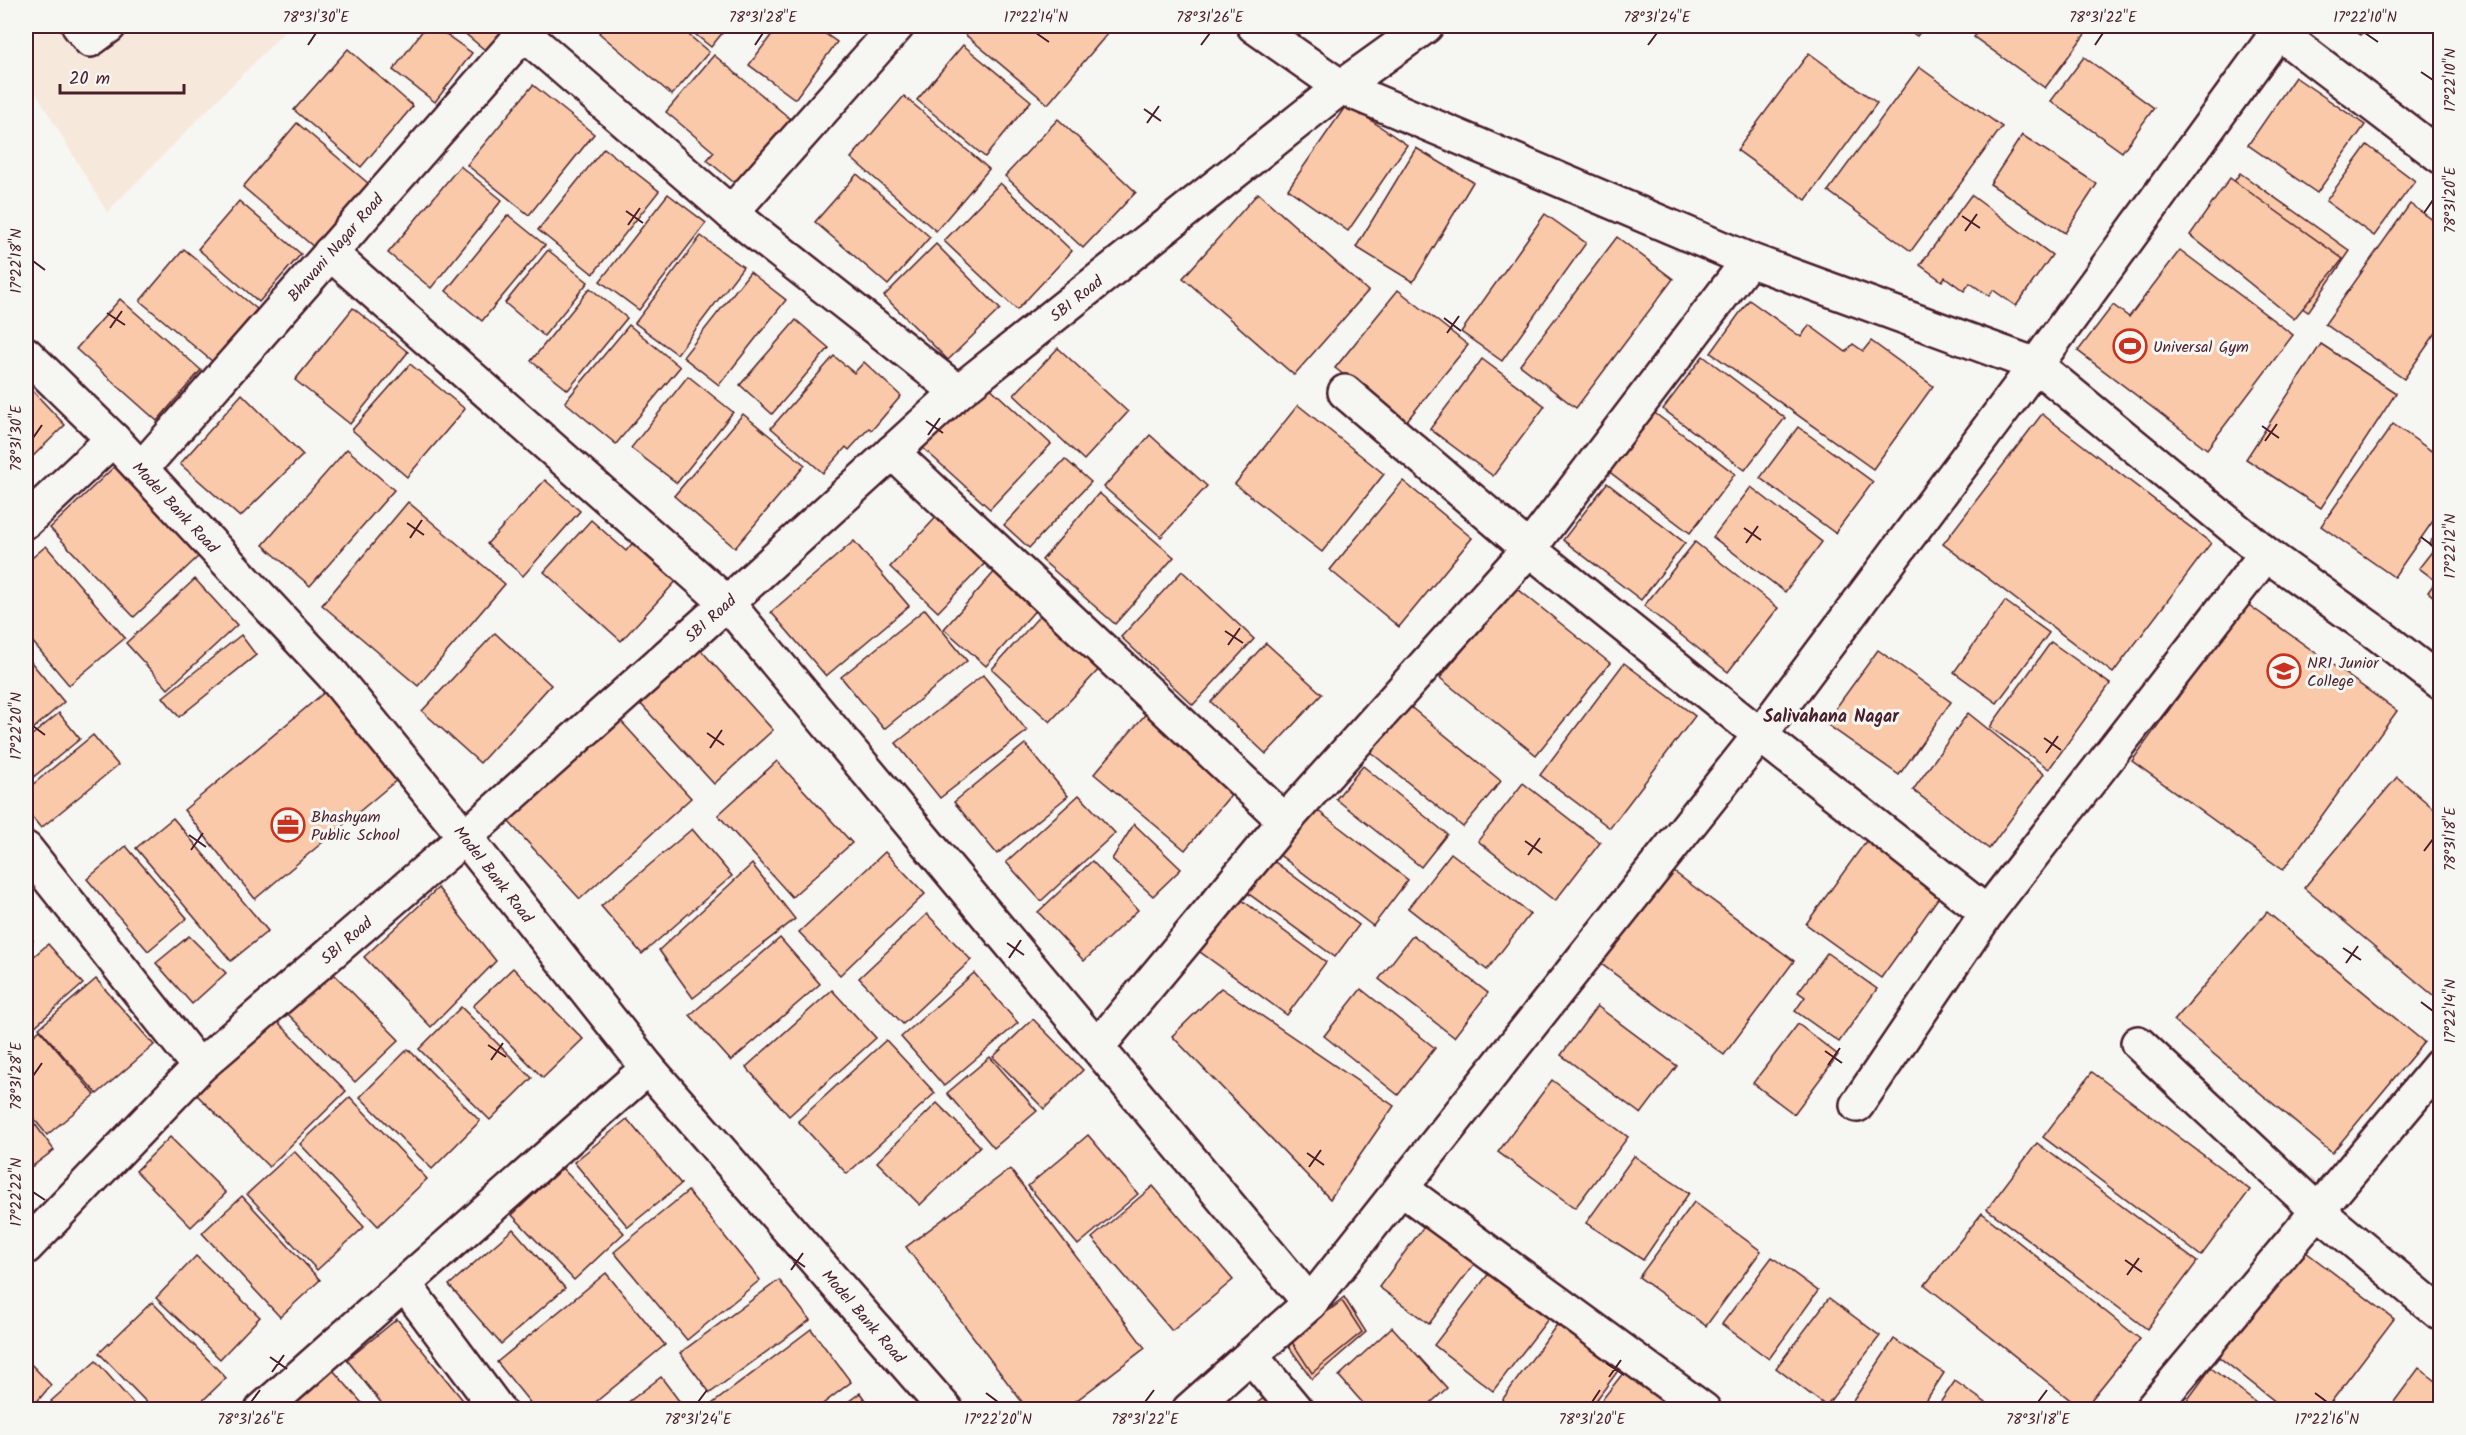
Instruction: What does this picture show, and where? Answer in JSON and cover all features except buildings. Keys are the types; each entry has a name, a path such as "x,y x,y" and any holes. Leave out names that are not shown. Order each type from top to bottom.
{"street":[{"path":"79,26 90,40 109,26"},
{"path":"731,213 897,26"},
{"path":"1254,26 1341,87 1749,261 2036,365 2266,554 2378,634 2440,682"},
{"name":"SBI Road","path":"26,1246 199,1067 465,837 727,603 958,392 1341,87 1426,26"},
{"path":"526,29 731,213 958,392"},
{"name":"Bhavani Nagar Road","path":"141,469 526,29"},
{"path":"1189,1410 1310,1303 1760,735 2036,365 2274,29 2440,156"},
{"path":"330,253 727,603 1310,1303"},
{"path":"1098,1046 1285,820 1529,549 1749,261"},
{"name":"Model Bank Road","path":"26,354 113,439 332,674 648,1068 946,1410"},
{"path":"1345,392 1529,549 1987,914"},
{"path":"26,521 113,439"},
{"path":"892,452 1285,820"},
{"path":"1857,1105 1987,914 2266,554"},
{"path":"26,849 199,1067"},
{"path":"2138,1043 2319,1212 2440,1313"},
{"path":"2151,1410 2440,1065"},
{"path":"262,1410 648,1068"},
{"path":"1402,1189 1704,1410"},
{"path":"405,1285 498,1410"},
{"path":"1251,1356 1296,1410"}],"shaded area":[{"path":"26,26 290,26 107,212 26,76"}],"place":[{"name":"Universal Gym","path":"2130,346"},
{"name":"NRI Junior College","path":"2284,671"},
{"name":"Bhashyam Public School","path":"288,825"}],"district":[{"name":"Salivahana Nagar","path":"1831,716"}]}
